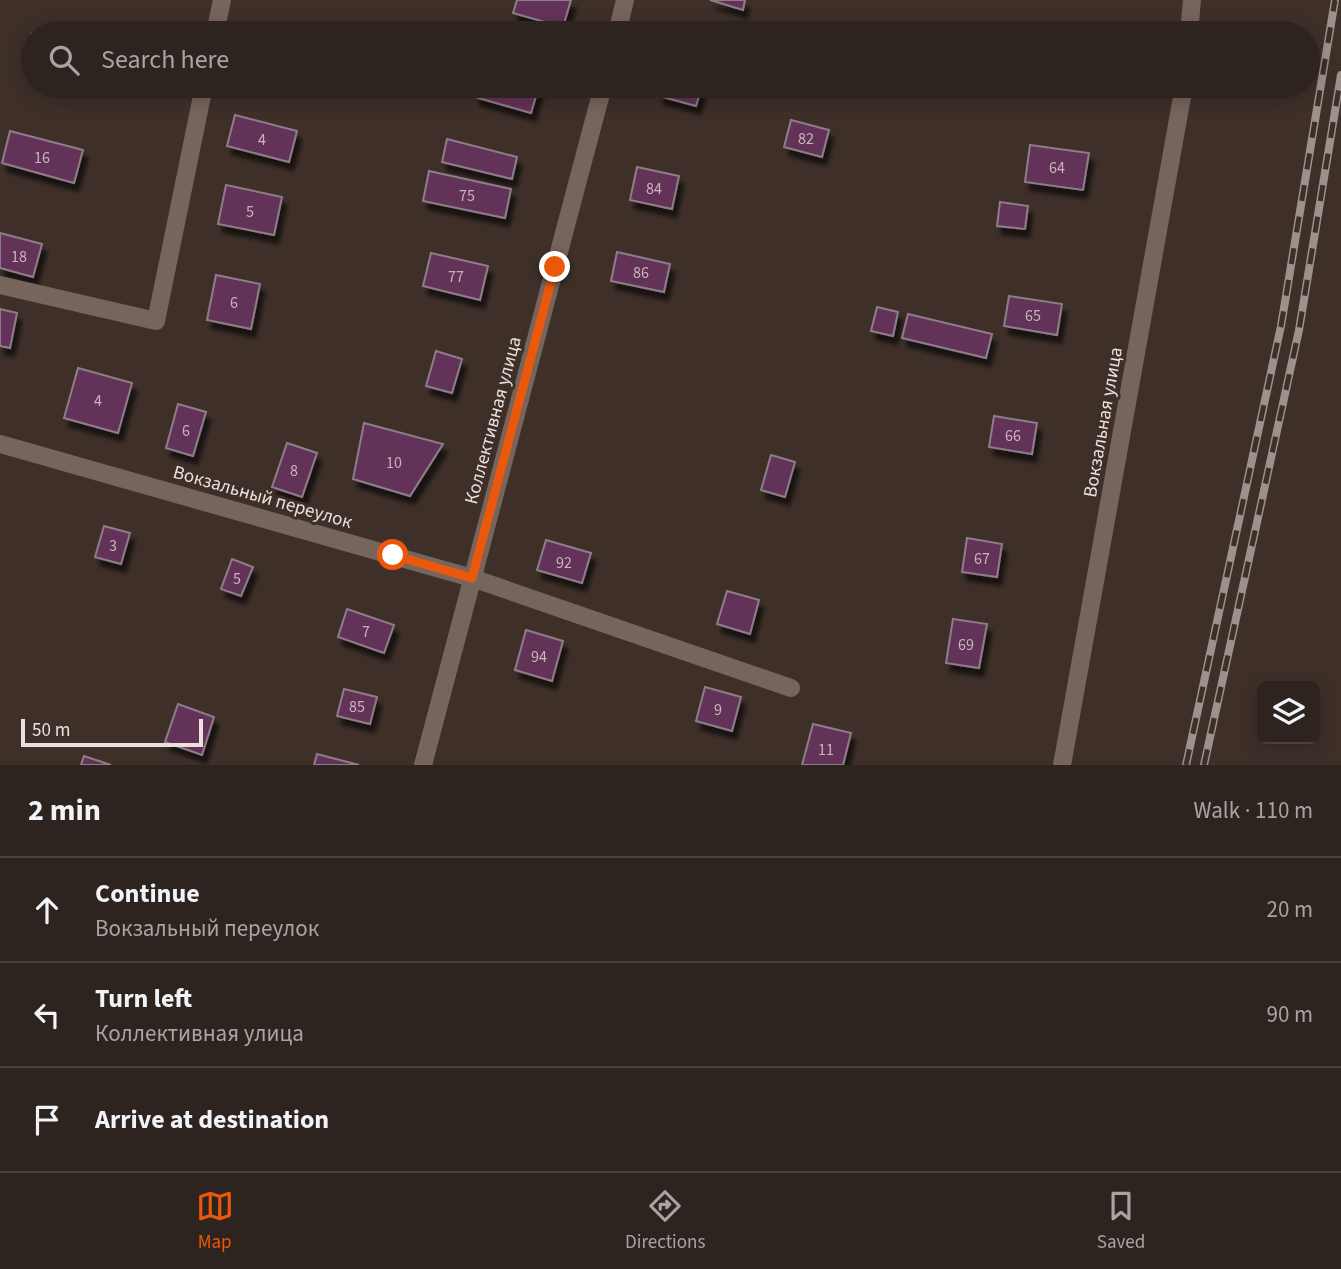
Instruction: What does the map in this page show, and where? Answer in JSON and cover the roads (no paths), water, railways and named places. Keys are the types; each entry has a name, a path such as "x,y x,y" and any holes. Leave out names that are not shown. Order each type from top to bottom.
{"street":[{"path":"218,21 222,0"},
{"path":"620,21 625,0"},
{"path":"1190,21 1192,0"},
{"path":"0,285 156,321 202,98"},
{"name":"Коллективная улица","path":"424,765 600,98"},
{"name":"Вокзальная улица","path":"1062,765 1182,98"},
{"name":"Вокзальный переулок","path":"0,444 472,578 791,688"}],"railway":[{"path":"1320,91 1335,0"},
{"path":"1204,765 1299,330 1341,75"},
{"path":"1186,765 1281,326 1319,98"}]}
